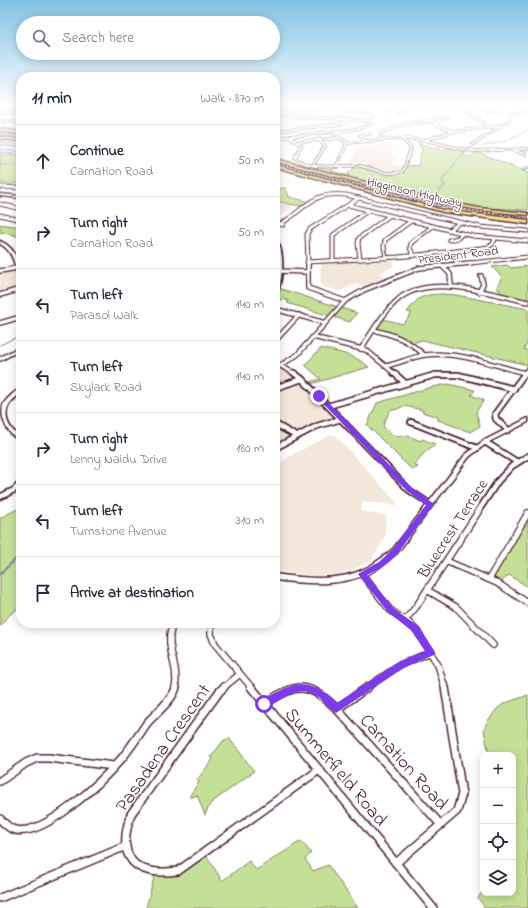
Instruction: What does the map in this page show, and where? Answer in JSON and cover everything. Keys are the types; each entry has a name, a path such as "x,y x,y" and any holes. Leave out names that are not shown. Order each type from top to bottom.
{"highway":[{"name":"Higginson Highway","path":"280,161 435,202 480,209 528,212"},
{"name":"Higginson Highway","path":"280,167 424,206 528,223"}],"street":[{"path":"301,147 295,159 300,163 313,165 361,166 389,173 403,171 410,147"},
{"path":"313,165 324,147"},
{"path":"337,165 345,147"},
{"path":"450,147 473,151 528,148"},
{"path":"471,147 473,151"},
{"path":"512,149 524,154"},
{"path":"0,151 16,153"},
{"path":"524,169 528,168"},
{"path":"0,187 16,188"},
{"path":"280,226 288,221 315,197 337,194 492,229 528,231"},
{"path":"0,195 16,197"},
{"path":"345,301 309,289 307,286 307,234 308,230 359,198"},
{"path":"0,204 16,207"},
{"path":"348,205 462,234 528,242"},
{"path":"333,261 332,239 334,234 369,210"},
{"path":"0,215 16,219"},
{"path":"360,259 358,238 389,216"},
{"path":"386,258 384,246 385,240 411,221"},
{"path":"449,230 459,222"},
{"path":"413,256 410,247 411,243 433,226"},
{"path":"449,240 458,238 462,234"},
{"path":"307,262 413,256 488,247 493,244 495,239"},
{"path":"0,242 12,250 16,261"},
{"path":"446,252 458,263"},
{"name":"President Road","path":"281,366 297,355 345,301 364,290 419,268 528,257"},
{"path":"441,265 450,274 451,287"},
{"path":"0,271 16,270"},
{"path":"280,271 307,272"},
{"path":"479,292 483,284 481,276"},
{"path":"361,348 398,299 404,295 427,288 451,287 528,302"},
{"path":"0,295 16,290"},
{"path":"280,310 325,323"},
{"path":"280,335 299,315"},
{"path":"0,323 16,318"},
{"path":"374,330 405,339 411,342 424,355"},
{"path":"313,337 361,348 369,352 405,383"},
{"path":"0,359 16,350"},
{"path":"386,366 424,355 452,356 527,371 495,415 498,422 508,430"},
{"path":"281,366 302,379 410,490 430,504"},
{"path":"328,406 435,375 451,375 514,389"},
{"path":"280,386 302,379"},
{"path":"16,395 6,404 2,418 8,430 16,436"},
{"path":"280,445 317,426 341,419"},
{"path":"280,577 323,581 345,579 362,574 381,564 395,551 461,463 485,442 528,420"},
{"path":"411,422 477,448"},
{"path":"280,427 296,436"},
{"path":"485,442 518,462"},
{"name":"Bluecrest Terrace","path":"405,620 427,590 493,488 507,471 528,456"},
{"path":"0,497 16,488"},
{"path":"489,579 528,513"},
{"path":"446,561 489,579 528,603"},
{"path":"362,574 390,610 405,620 417,631 441,670 461,787 461,798 457,811 396,863"},
{"path":"427,590 456,607 494,645"},
{"path":"0,819 8,826 19,829 34,827 49,821 66,811 82,798 114,766 175,691 177,685 176,672 168,638 171,628"},
{"name":"Summerfield Road","path":"211,628 211,634 215,644 433,908"},
{"path":"336,709 400,665 431,652"},
{"name":"Pasadena Crescent","path":"124,847 125,833 131,814 219,692 240,674"},
{"name":"Carnation Road","path":"264,704 287,690 303,688 312,690 322,695 441,825"},
{"path":"0,780 26,763 37,758 49,758 114,766"},
{"path":"0,898 124,847 132,862 138,868 145,871 165,874 178,871 319,770"}],"shaded area":[{"path":"360,147 392,147 392,156 396,157 392,164 405,166 402,171 391,173 361,166 349,166 357,149 360,149"},
{"path":"280,203 294,205 280,216"},
{"path":"393,261 394,266 379,273 388,278 366,288 357,284 339,291 321,286 320,268 322,267 320,263"},
{"path":"16,268 16,290 0,295 0,271"},
{"path":"280,366 291,371 341,419 327,422 280,446"},
{"path":"330,435 335,435 397,503 396,505 362,502 361,511 386,516 386,534 371,562 356,567 357,568 354,570 339,574 318,576 280,572 280,463 290,456"}],"green space":[{"path":"421,147 433,147 442,150 448,148 466,151 464,156 471,157 477,152 528,173 528,210 474,207 439,202 304,167 308,165 348,166 329,170 349,176 348,173 354,169 353,167 398,174 404,172 406,165 418,166 422,149"},
{"path":"0,155 16,156 16,183 7,187 10,183 0,183"},
{"path":"280,188 286,188 289,197 310,202 305,207 280,202"},
{"path":"0,224 16,226 16,236 0,232"},
{"path":"507,265 511,268 528,266 528,302 497,296 501,290 496,289 502,277 492,267"},
{"path":"280,289 357,313 350,322 287,303 289,301 283,299 280,300"},
{"path":"442,294 456,295 528,309 528,342 524,349 528,351 528,365 422,340 412,343 400,337 374,330 383,319 403,324 412,313 407,312 418,300 425,296"},
{"path":"321,348 358,359 369,367 311,384 309,382 321,379 306,366 306,364"},
{"path":"448,384 475,390 471,395 484,400 476,412 480,426 470,432 438,420 438,417 422,412 423,410 404,406 395,410 392,409 389,412 383,426 391,434 399,437 401,435 408,436 421,441 422,439 435,444 422,455 414,465 418,467 412,470 367,425 377,403 432,387"},
{"path":"16,510 16,610 8,616 0,626 0,518"},
{"path":"528,514 528,587 509,575 499,584 489,579"},
{"path":"528,695 528,908 485,908 478,898 480,895 516,896 516,752 488,752 484,730 487,722 503,704"},
{"path":"229,738 254,771 210,804 205,815 197,795 190,798 190,795 199,782 197,780 213,759 211,757 223,741"},
{"path":"301,841 311,853 305,859 313,871 328,865 358,908 146,908 155,874 165,874 205,853 222,881 249,861 256,870"}],"waterway":[{"path":"437,193 445,186 442,180 464,152"},
{"path":"0,165 16,165"},
{"path":"0,345 16,337"},
{"path":"0,574 16,559"}],"railway":[{"path":"280,164 432,205 528,218"}],"route":[{"path":"264,704 287,690 293,688 303,688 312,690 322,695 336,709 400,665 431,652 415,628 390,610 362,574 374,569 395,551 430,504 419,498 410,490 319,396"}]}
